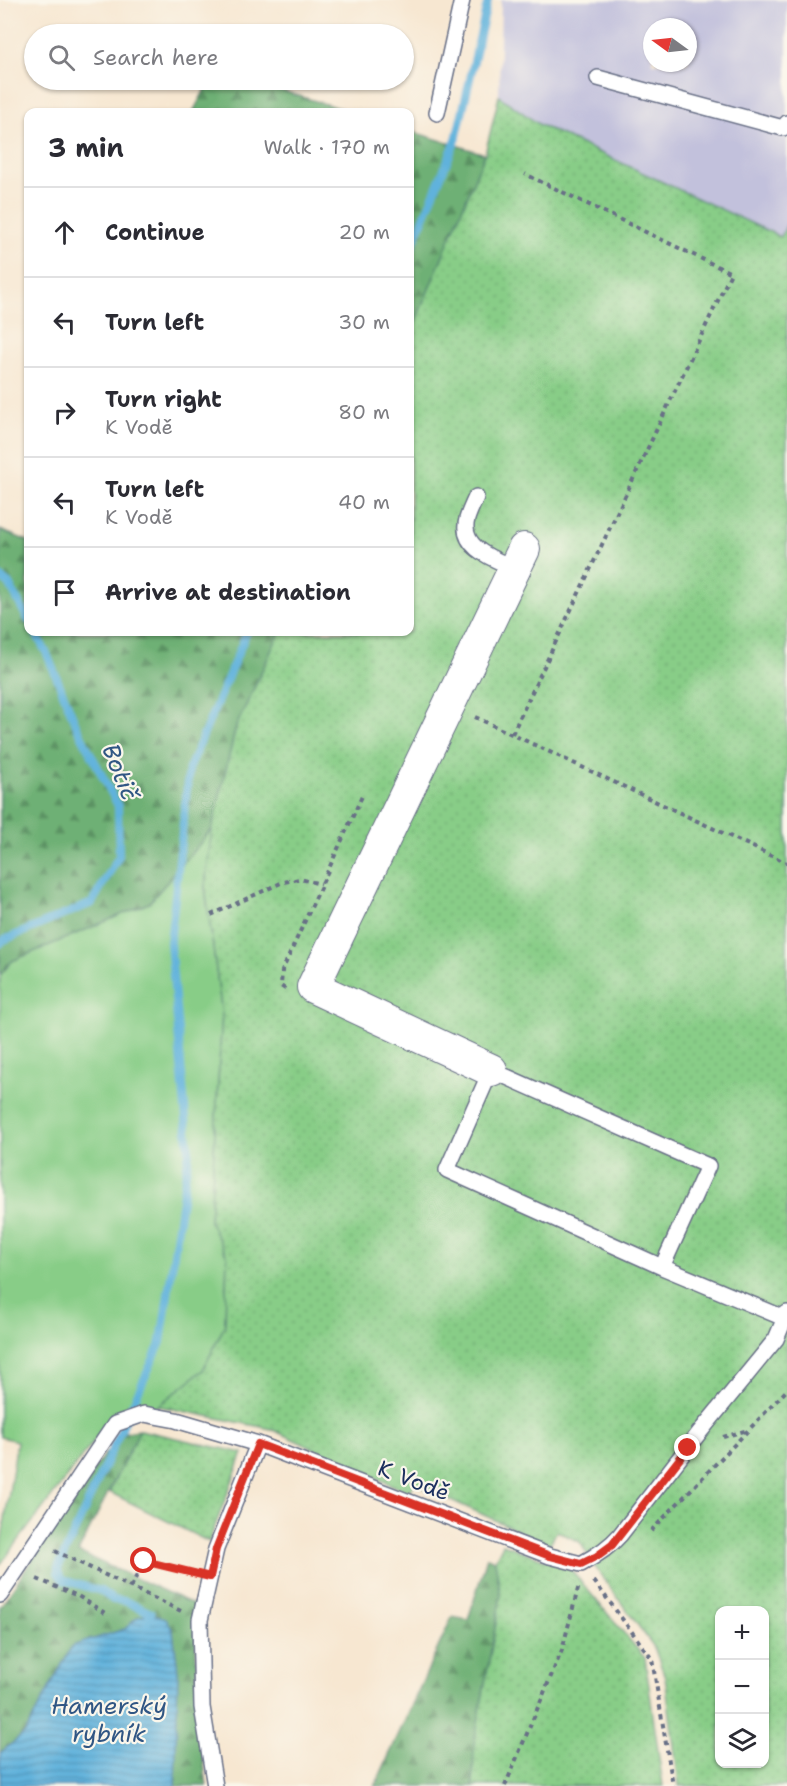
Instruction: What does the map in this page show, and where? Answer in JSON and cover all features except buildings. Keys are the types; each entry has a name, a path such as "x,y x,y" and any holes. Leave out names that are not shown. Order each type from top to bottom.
{"street":[{"path":"491,1070 313,987 519,559"}],"lane":[{"path":"437,113 462,0"},
{"path":"598,78 783,128 787,123"},
{"path":"476,497 466,521 466,534 473,546 484,554 519,559"},
{"path":"581,1564 612,1545 699,1432 776,1339 786,1316 662,1267 447,1170 491,1070 708,1166 662,1267"},
{"name":"K Vodě","path":"0,1595 116,1424 144,1414 176,1419 258,1444 550,1556 581,1564"},
{"path":"215,1786 202,1707 200,1620 216,1549 258,1444"}],"path":[{"path":"512,734 731,273 525,174"},
{"path":"449,705 787,863"},
{"path":"211,915 283,882 300,879 321,885"},
{"path":"612,1545 632,1543 656,1528 787,1390"},
{"path":"71,1560 200,1620"},
{"path":"131,1587 144,1561 210,1577"},
{"path":"505,1786 562,1650 574,1597 582,1576 581,1564"},
{"path":"16,1570 78,1596 108,1615"},
{"path":"602,1592 652,1659 673,1786"}],"shaded area":[{"path":"501,0 787,0 787,224 782,237 540,125 499,96"}],"green space":[{"path":"205,90 280,90 339,108 195,108"},
{"path":"499,96 540,125 781,237 787,224 787,1786 679,1786 665,1677 654,1647 597,1570 580,1542 557,1531 549,1545 414,1483 409,1493 271,1429 158,1406 203,1370 225,1325 227,1256 210,1222 222,1014 205,887 212,829 236,727 278,636 414,636 414,325 485,154"},
{"path":"414,132 485,154 414,325"},
{"path":"0,530 24,539 24,636 278,636 236,727 212,829 149,903 12,961 0,975"},
{"path":"212,829 205,887 222,1014 210,1222 227,1256 225,1325 203,1370 158,1406 109,1421 0,1565 0,1551 17,1441 0,1437 0,975 12,961 149,903"},
{"path":"140,1430 78,1552 195,1605 198,1720 207,1786 175,1786 175,1730 138,1617 125,1629 72,1646 25,1733 0,1753 0,1607 103,1456 125,1432"},
{"path":"140,1430 243,1453 209,1542 109,1492"},
{"path":"503,1544 570,1569 645,1658 663,1786 473,1786 474,1744 501,1596 495,1560"},
{"path":"487,1557 495,1560 501,1596 474,1744 473,1786 375,1786 452,1617 468,1620"}],"water":[{"name":"Hamerský rybník","path":"151,1613 166,1618 173,1631 178,1672 175,1786 0,1786 0,1753 25,1733 72,1646 125,1629 138,1617"}],"waterway":[{"path":"414,241 456,140 488,0"},
{"name":"Botič","path":"0,577 9,584 24,612"},
{"name":"Botič","path":"0,944 4,940 92,903 119,856 118,806 77,727 37,636"},
{"path":"147,1623 151,1613 125,1601 113,1600 101,1591 63,1580 58,1573 58,1568 161,1342 189,1152 170,943 189,769 245,636"}],"route":[{"path":"144,1561 210,1577 216,1549 258,1444 550,1556 581,1564 612,1545 688,1448"}]}
